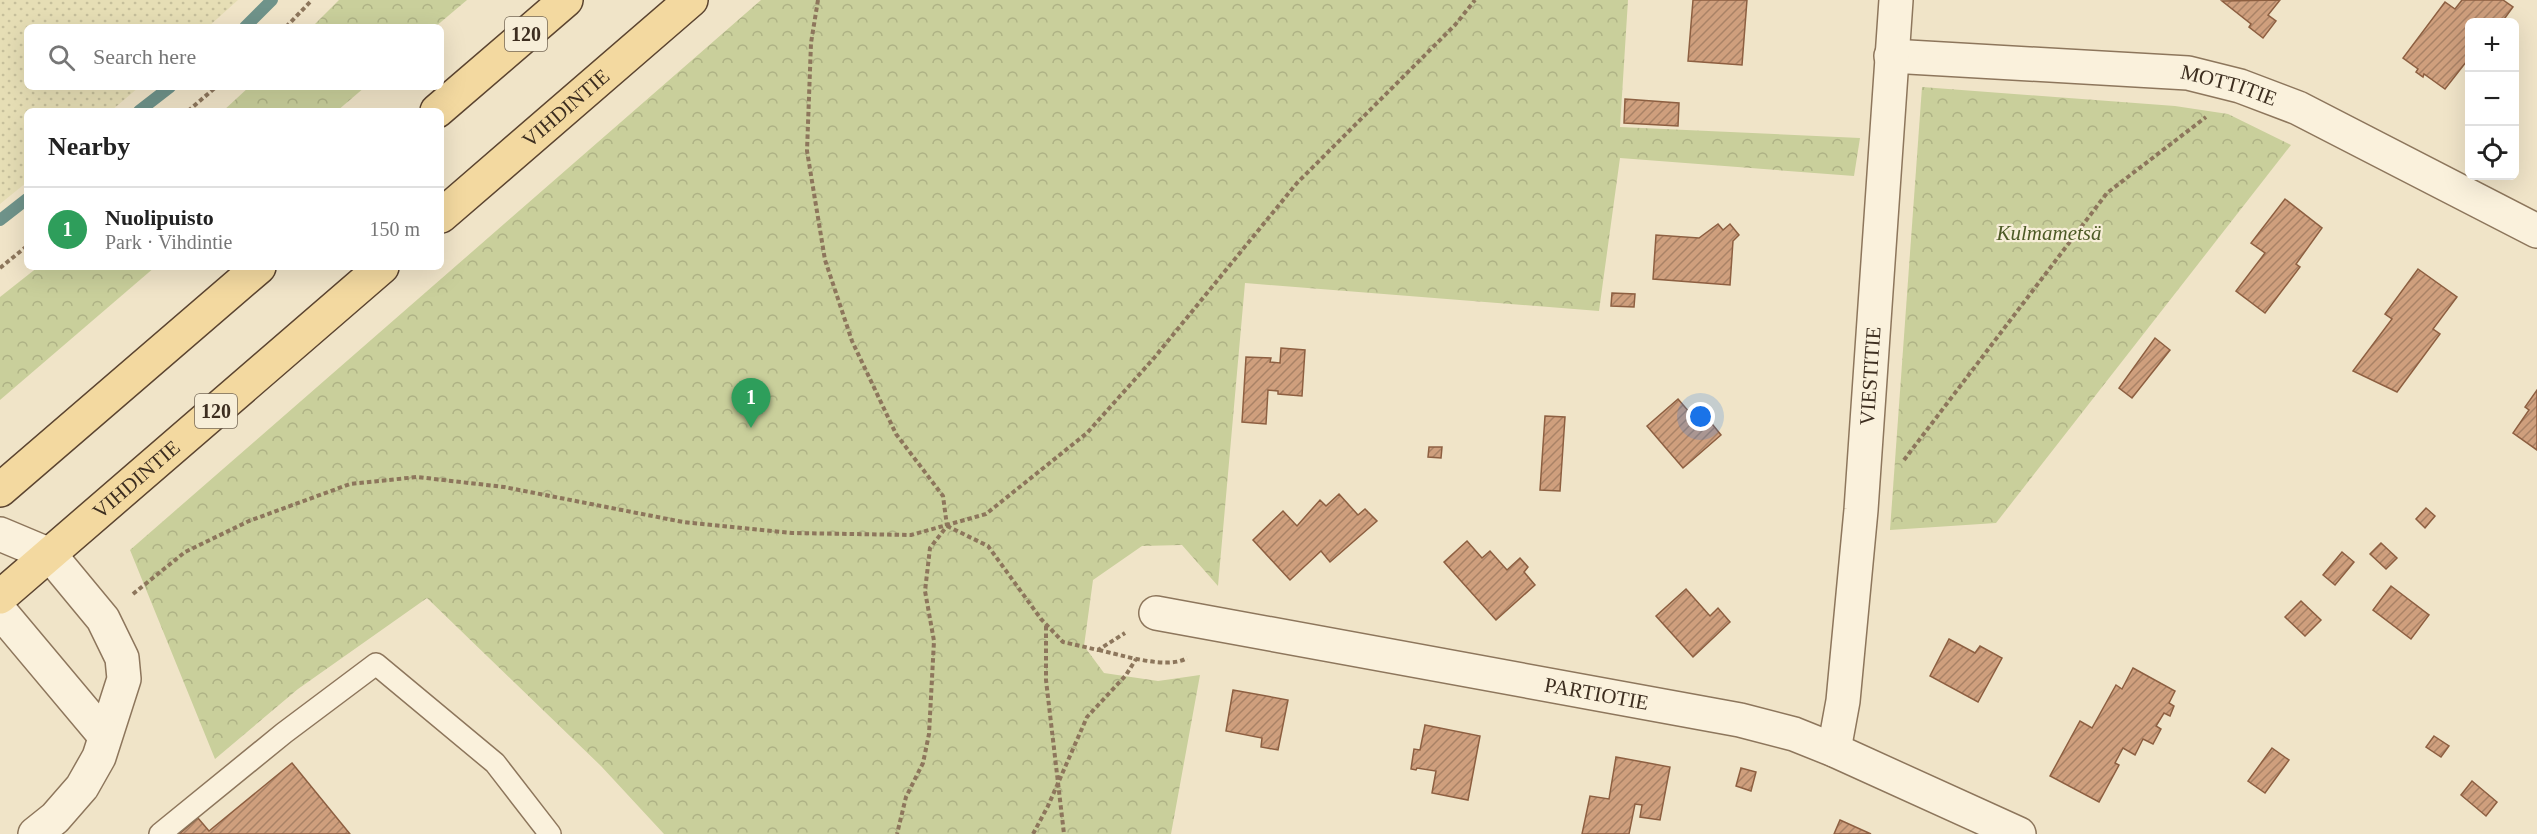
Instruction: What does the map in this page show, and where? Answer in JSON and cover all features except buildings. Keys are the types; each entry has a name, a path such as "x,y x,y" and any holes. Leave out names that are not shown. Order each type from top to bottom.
{"main road":[{"name":"120","path":"440,108 566,0"},
{"name":"VIHDINTIE","path":"444,213 691,0"},
{"path":"0,490 256,270"},
{"name":"VIHDINTIE","path":"0,597 379,270"}],"street":[{"name":"VIESTITIE","path":"1834,750 1843,701 1861,510 1896,0"},
{"name":"MOTTITIE","path":"1891,56 2188,73 2240,86 2298,108 2537,231"},
{"path":"0,534 50,555 103,619 122,658 124,680 104,735 99,757 82,787 55,818 35,834"},
{"path":"0,611 104,735"},
{"name":"PARTIOTIE","path":"1156,613 1740,720 1794,734 1834,750 2019,834"}],"lane":[{"path":"160,834 284,733 376,664 495,764 550,834"}],"path":[{"path":"289,24 312,0"},
{"path":"818,0 811,43 807,150 825,260 852,341 896,434 942,496 947,526 930,549 925,591 934,641 929,734 923,763 906,797 897,834"},
{"path":"129,596 185,552 249,521 350,484 417,477 504,487 683,522 792,533 911,535 986,514 1087,433 1154,358 1298,183 1455,25 1475,0"},
{"path":"192,108 212,90"},
{"path":"1903,461 2107,193 2208,116"},
{"path":"0,268 24,248"},
{"path":"947,526 988,546 1063,642 1136,659 1178,664 1188,658"},
{"path":"1098,650 1156,613"},
{"path":"1047,624 1046,680 1064,834"},
{"path":"1033,834 1057,788 1087,717 1126,675 1136,659"}],"shaded area":[{"path":"0,0 238,0 211,24 24,24 24,90 136,90 114,108 24,108 24,184 0,204"}],"green space":[{"path":"339,0 467,0 439,24 315,24"},
{"path":"761,0 1628,0 1620,127 1860,138 1854,176 1620,158 1599,311 1245,283 1218,586 1182,545 1142,546 1093,580 1084,646 1104,673 1158,681 1200,675 1171,834 664,834 601,766 427,598 298,689 215,759 130,550"},
{"name":"Kulmametsä","path":"1922,87 2175,106 2228,114 2291,145 1996,523 1890,530"},
{"path":"246,90 362,90 340,108 226,108"},
{"path":"34,270 152,270 0,400 0,297"}],"waterway":[{"path":"248,24 272,0"},
{"path":"143,108 166,90"},
{"path":"0,220 24,201"}],"place":[{"name":"Nuolipuisto","path":"751,428"}]}
